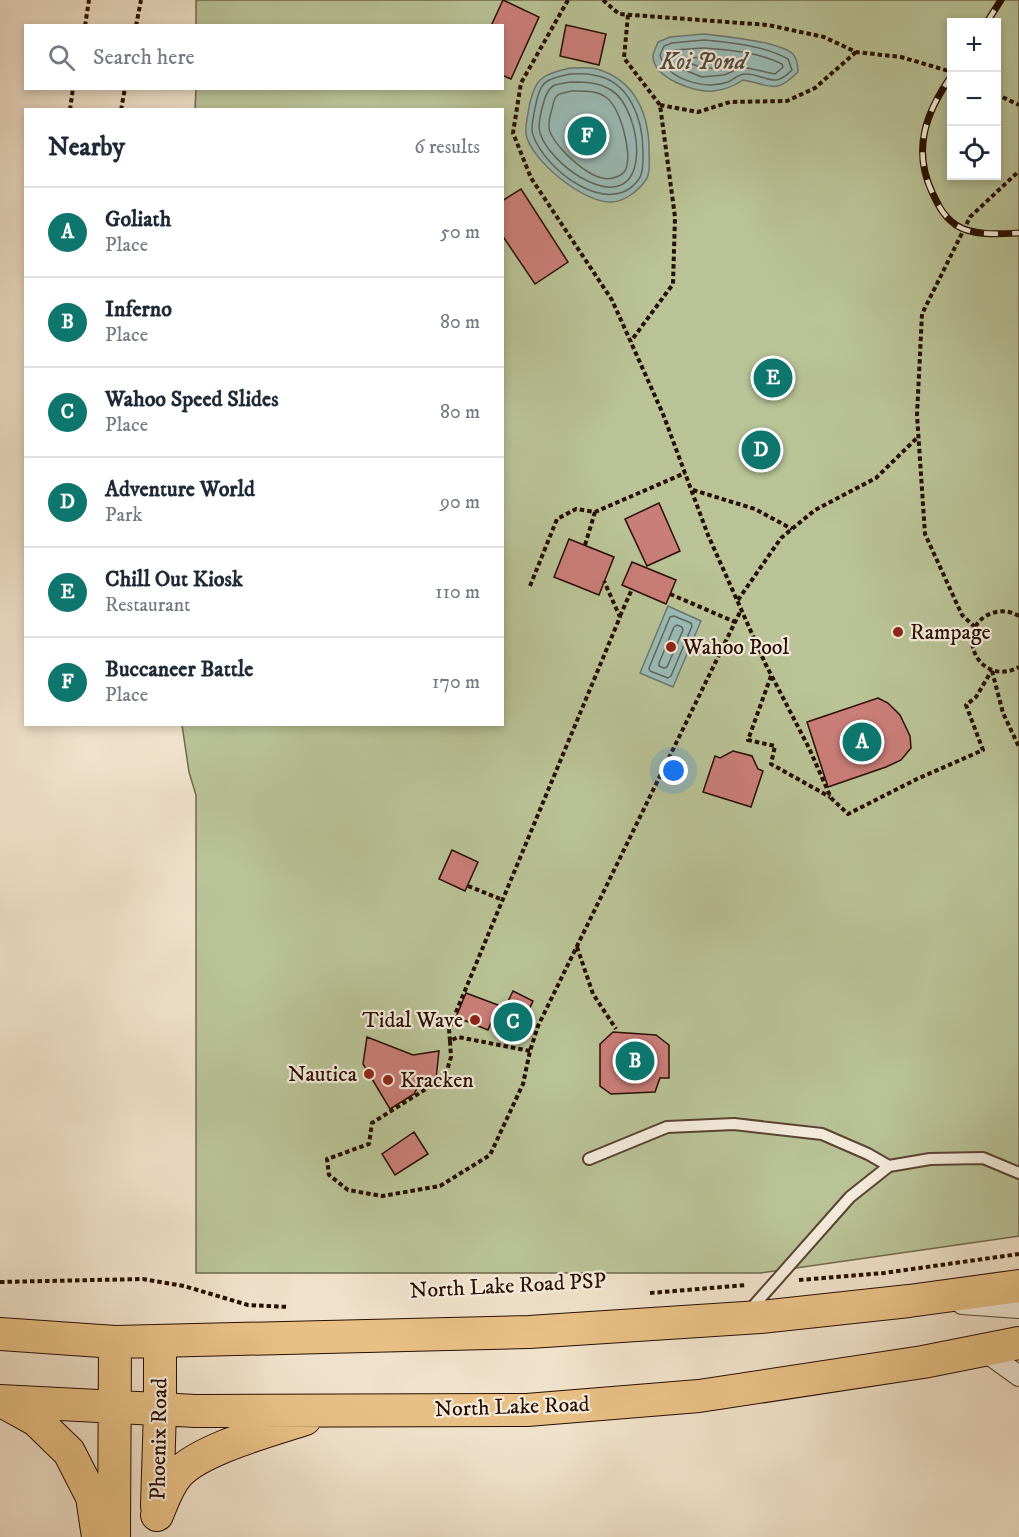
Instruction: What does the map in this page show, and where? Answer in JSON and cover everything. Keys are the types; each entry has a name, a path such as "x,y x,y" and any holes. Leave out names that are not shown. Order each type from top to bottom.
{"main road":[{"path":"0,1334 115,1342 160,1342 529,1332 743,1318 909,1301 1019,1286"},
{"name":"Phoenix Road","path":"114,1537 115,1342"},
{"name":"Phoenix Road","path":"157,1526 160,1342"},
{"name":"North Lake Road","path":"2,1401 160,1410 527,1410 699,1396 923,1362 1019,1343"},
{"path":"2,1401 36,1420 69,1452 92,1497 98,1537"},
{"path":"157,1526 169,1488 177,1475 190,1462 332,1410"}],"street":[{"path":"909,1301 1019,1308"},
{"path":"983,1350 1019,1376"}],"lane":[{"path":"589,1159 667,1127 734,1124 822,1134 889,1166"},
{"path":"743,1318 850,1197 889,1166 930,1159 983,1158 1019,1173"}],"path":[{"path":"85,24 89,0"},
{"path":"136,24 141,0"},
{"path":"568,0 520,83 513,133 531,178 612,300 663,414 708,535 771,675 809,748 831,798"},
{"path":"603,0 619,14 768,25 824,37 856,52 901,57 947,71"},
{"path":"628,15 624,58 660,105 675,217 673,284 631,341"},
{"path":"660,105 698,112 730,102 787,100 815,88 856,52"},
{"path":"70,108 73,90"},
{"path":"121,108 125,90"},
{"path":"1001,96 1019,105"},
{"path":"975,627 962,615 925,534 917,415 922,314 970,217 1019,171"},
{"path":"737,600 781,538 815,510 876,478 918,437"},
{"path":"530,586 557,519 576,509 595,512 685,472"},
{"path":"692,490 755,509 792,529"},
{"path":"585,545 595,512"},
{"path":"604,580 620,617"},
{"path":"632,589 449,1029 451,1057 446,1077 372,1123 369,1144 327,1159 329,1175 348,1190 382,1196 440,1186 490,1155 524,1084 530,1051 538,1026 741,609"},
{"path":"670,594 735,622"},
{"path":"1019,616 1008,611 998,611 981,620 975,627 972,637 972,648 983,665 1002,672 1012,671 1019,667"},
{"path":"992,670 1003,713 1019,747"},
{"path":"771,675 748,740 775,746 771,764 831,798 848,814 917,779 983,750 966,705 976,697 992,670"},
{"path":"468,886 503,900"},
{"path":"577,946 593,994 616,1029"},
{"path":"450,1041 458,1037 530,1051"},
{"path":"646,1294 884,1273 1019,1254"},
{"path":"0,1282 143,1279 184,1286 248,1305 291,1307"}],"green space":[{"path":"196,0 1019,0 1019,1236 761,1273 196,1273 196,795 189,772 182,726 504,726 504,108 195,108 196,90 504,90 504,24 196,24"}],"water":[{"name":"Koi Pond","path":"704,34 750,40 786,49 793,54 798,72 784,84 778,86 767,86 743,80 725,89 705,91 686,87 660,71 653,56 658,42 670,37"},
{"path":"570,68 594,68 610,74 630,90 643,111 648,137 648,175 639,188 621,200 611,202 587,196 548,168 530,145 526,128 529,107 537,84 552,73"},
{"name":"Wahoo Pool","path":"668,606 701,621 673,687 640,673"}],"building":[{"path":"503,0 539,17 511,79 504,76 504,24 492,24"},
{"path":"566,25 606,34 599,65 560,56"},
{"path":"521,189 568,262 535,284 504,238 504,200"},
{"path":"659,503 680,551 647,566 625,519"},
{"path":"569,539 614,557 599,595 554,577"},
{"path":"632,562 676,580 666,604 622,585"},
{"path":"878,698 888,703 900,715 910,736 911,748 901,760 828,787 807,722"},
{"path":"733,751 752,756 758,769 763,771 751,807 703,792 715,756 720,758"},
{"path":"452,850 478,862 465,891 439,879"},
{"path":"513,991 533,1001 521,1027 500,1018"},
{"path":"466,993 498,1005 488,1030 456,1017"},
{"path":"613,1032 656,1035 669,1045 669,1078 660,1078 655,1092 611,1094 600,1086 600,1044"},
{"path":"367,1037 413,1055 439,1051 436,1079 427,1086 420,1083 414,1094 390,1109 363,1064"},
{"path":"414,1132 428,1154 395,1175 382,1154"}],"railway":[{"path":"990,18 1001,0"},
{"path":"947,83 935,103 925,131 923,161 932,192 944,214 951,222 963,229 986,234 1019,233"}],"place":[{"name":"Buccaneer Battle","path":"587,136"},
{"name":"Chill Out Kiosk","path":"773,378"},
{"name":"Adventure World","path":"761,450"},
{"name":"Rampage","path":"898,632"},
{"name":"Wahoo Pool","path":"671,647"},
{"name":"Goliath","path":"862,742"},
{"name":"Tidal Wave","path":"475,1020"},
{"name":"Wahoo Speed Slides","path":"513,1022"},
{"name":"Inferno","path":"635,1061"},
{"name":"Nautica","path":"369,1074"},
{"name":"Kracken","path":"388,1080"}]}
